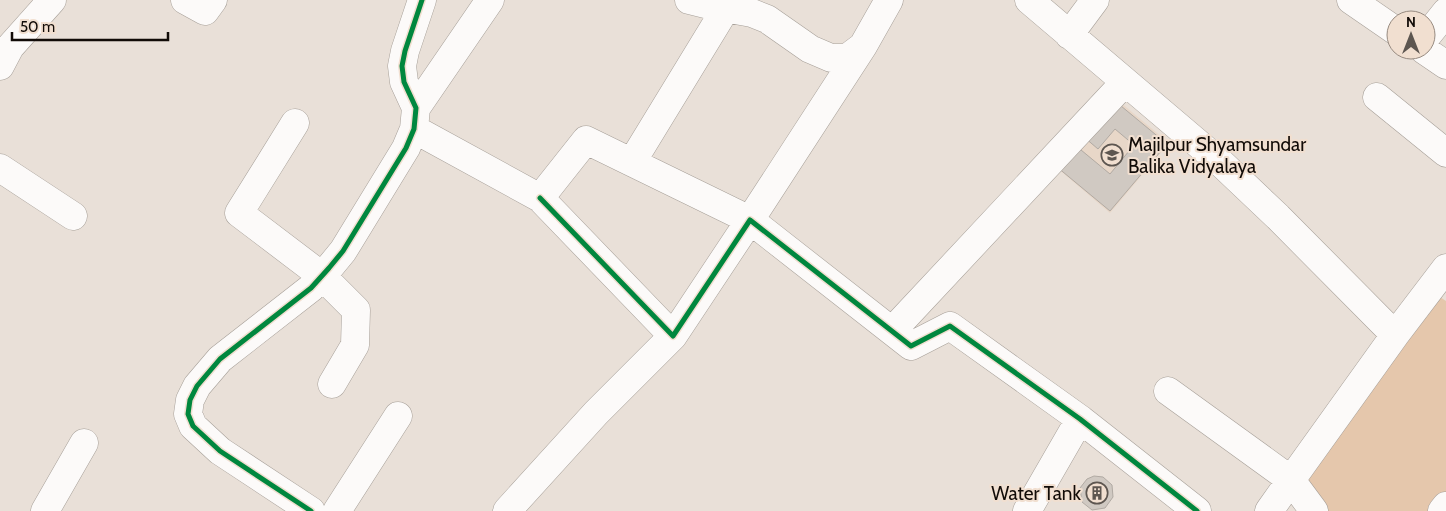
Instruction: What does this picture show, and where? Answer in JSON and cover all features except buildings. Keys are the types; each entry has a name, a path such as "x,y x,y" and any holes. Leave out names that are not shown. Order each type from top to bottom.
{"street":[{"path":"0,66 10,47 52,0"},
{"path":"185,0 205,11 213,0"},
{"path":"422,0 402,66 404,82 415,118 540,198 673,336"},
{"path":"311,511 220,451 193,426 188,414 190,400 197,386 220,360 311,288 343,251 406,148 415,118 490,0"},
{"path":"689,0 752,13 767,20 810,49 831,58 847,58 864,46"},
{"path":"507,511 596,412 673,336 864,46 889,0"},
{"path":"1029,0 1221,163 1395,334"},
{"path":"1069,35 1095,0"},
{"path":"1350,0 1386,24"},
{"path":"632,162 726,8"},
{"path":"1436,25 1446,12"},
{"path":"892,331 1125,82"},
{"path":"1377,97 1446,154"},
{"path":"295,124 238,212 322,276 356,310 355,345 332,384"},
{"path":"540,198 586,140 750,220 911,346 950,326 1080,419 1197,511"},
{"path":"0,168 73,216"},
{"path":"1269,511 1395,334 1438,295 1446,268"},
{"path":"1168,391 1290,480 1314,511"},
{"path":"337,511 398,416"},
{"path":"1027,511 1080,419"},
{"path":"44,511 84,443"},
{"path":"1442,511 1446,506"}],"shaded area":[{"name":"Majilpur Shyamsundar Balika Vidyalaya","path":"1115,98 1169,143 1110,213 1056,167"},
{"path":"1429,290 1446,301 1446,505 1442,511 1316,511 1291,480"}],"cycle path":[{"path":"311,511 220,451 193,426 188,414 190,400 197,386 220,359 311,288 329,268 343,251 406,148 414,129 416,108 404,82 402,66 422,0"},
{"path":"540,198 673,336 750,220 911,346 950,326 1080,419 1197,511"}],"place":[{"name":"Majilpur Shyamsundar Balika Vidyalaya","path":"1112,155"},
{"name":"Water Tank","path":"1097,493"}]}
